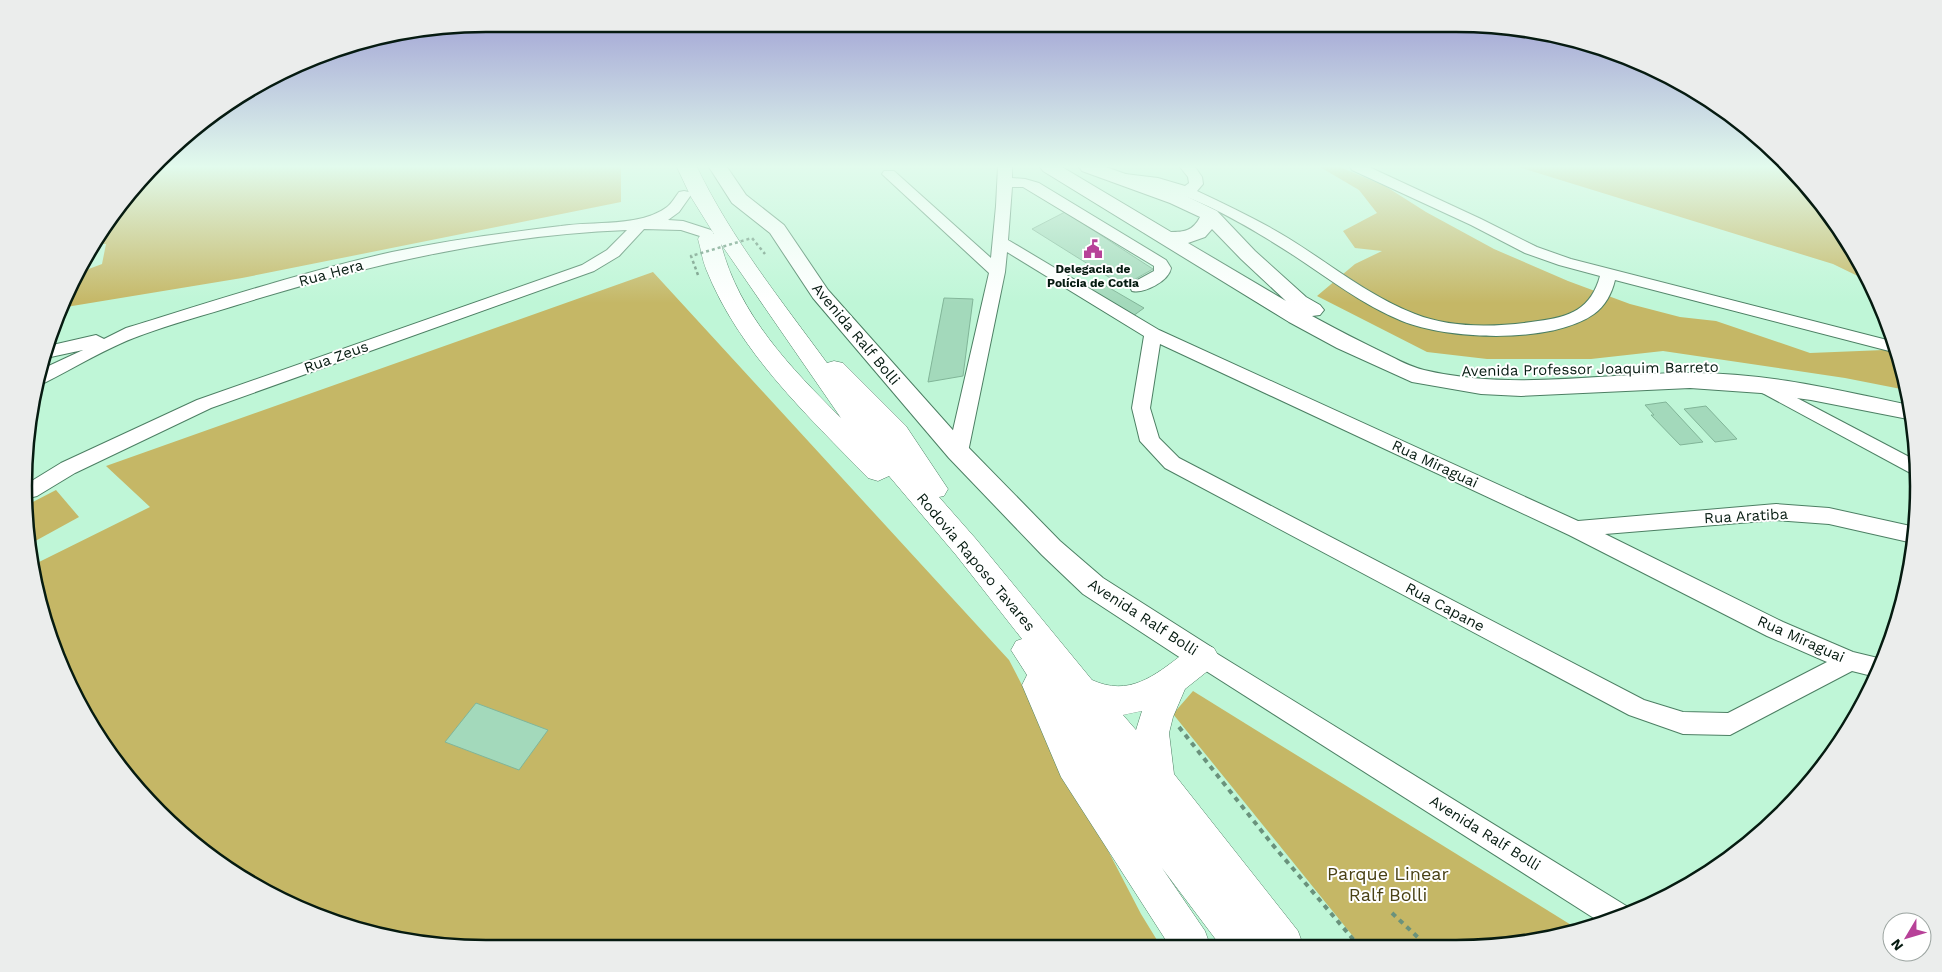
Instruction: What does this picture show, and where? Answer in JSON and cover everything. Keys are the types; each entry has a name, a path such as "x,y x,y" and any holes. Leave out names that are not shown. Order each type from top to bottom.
{"highway":[{"name":"Rodovia Raposo Tavares","path":"694,212 708,236 825,402 880,472 1019,640 1158,834 1240,940"},
{"name":"Rodovia Raposo Tavares","path":"711,212 783,321 855,419 966,547 1081,690 1157,780 1280,940"},
{"path":"1019,640 1073,766 1188,940"},
{"path":"1157,780 1152,733 1167,692 1204,657"},
{"path":"1081,690 1102,700 1126,702 1150,693 1167,692"}],"main road":[{"name":"Avenida Ralf Bolli","path":"757,212 777,228 820,294 958,452 1051,548 1093,586 1204,657"},
{"name":"Avenida Professor Joaquim Barreto","path":"1132,212 1165,238 1337,339 1396,368 1420,377 1481,386 1521,388 1690,380 1761,385 1811,392 1903,411"},
{"name":"Avenida Professor Joaquim Barreto","path":"1210,214 1248,255 1299,302 1363,341 1411,360 1455,371 1584,370 1676,365 1737,368 1901,400"},
{"path":"1165,238 1184,238 1197,234 1205,228 1210,214"}],"street":[{"path":"640,225 660,218 669,212"},
{"path":"931,212 997,272"},
{"path":"958,452 997,272 1003,212"},
{"path":"1077,212 1160,263 1163,268 1162,273 1138,287"},
{"path":"1227,212 1241,218 1282,241 1378,302 1410,318 1443,327 1480,331 1514,331 1548,326 1574,318 1590,310 1600,298 1610,273"},
{"path":"1455,212 1531,250 1565,262 1887,346"},
{"name":"Rua Hera","path":"47,375 132,332 276,288 393,257 488,240 585,227 663,224 683,226 708,236"},
{"name":"Rua Zeus","path":"32,490 68,468 204,404 588,268 613,253 640,225"},
{"name":"Rua Miraguai","path":"1001,242 1153,334 1576,529 1775,629 1850,661 1872,666"},
{"path":"54,350 132,332"},
{"name":"Rua Capane","path":"1153,334 1141,408 1150,441 1172,463 1637,708 1683,723 1730,724 1850,661"},
{"path":"1761,385 1909,465"},
{"name":"Rua Aratiba","path":"1576,529 1776,512 1829,516 1907,533"},
{"name":"Avenida Ralf Bolli","path":"1204,657 1610,912"}],"path":[{"path":"698,275 691,256 752,238 765,254"},
{"path":"1167,692 1272,844 1354,940"},
{"path":"1392,913 1422,940"}],"green space":[{"path":"124,212 569,212 242,278 69,306 87,269 102,264 106,244 103,244"},
{"path":"1427,212 1494,249 1568,281 1630,304 1680,317 1716,321 1810,353 1888,351 1899,389 1845,378 1663,351 1591,359 1487,359 1427,352 1317,296 1355,264 1382,251 1355,248 1343,231 1377,213"},
{"path":"1665,212 1818,212 1858,276 1833,264"},
{"path":"653,272 1009,660 1141,914 1157,940 456,939 398,931 369,924 312,905 285,893 259,879 210,846 165,807 126,762 109,738 79,687 67,660 48,603 39,562 150,507 106,466"},
{"path":"56,490 79,517 36,541 33,502"},
{"name":"Parque Linear Ralf Bolli","path":"1193,691 1571,925 1515,936 1486,939 1356,940 1173,714"}],"building":[{"name":"Delegacia de Polícia de Cotia","path":"1066,212 1153,269 1123,286 1032,229"},
{"path":"1094,279 1144,308 1133,316 1084,286"},
{"path":"944,298 973,299 963,376 928,382"},
{"path":"1666,402 1703,442 1680,445 1651,415 1654,415 1645,405"},
{"path":"1706,406 1737,439 1715,442 1684,409"},
{"path":"476,703 548,730 519,770 445,742"}],"place":[{"name":"Delegacia de Polícia de Cotia","path":"1093,249"}]}
